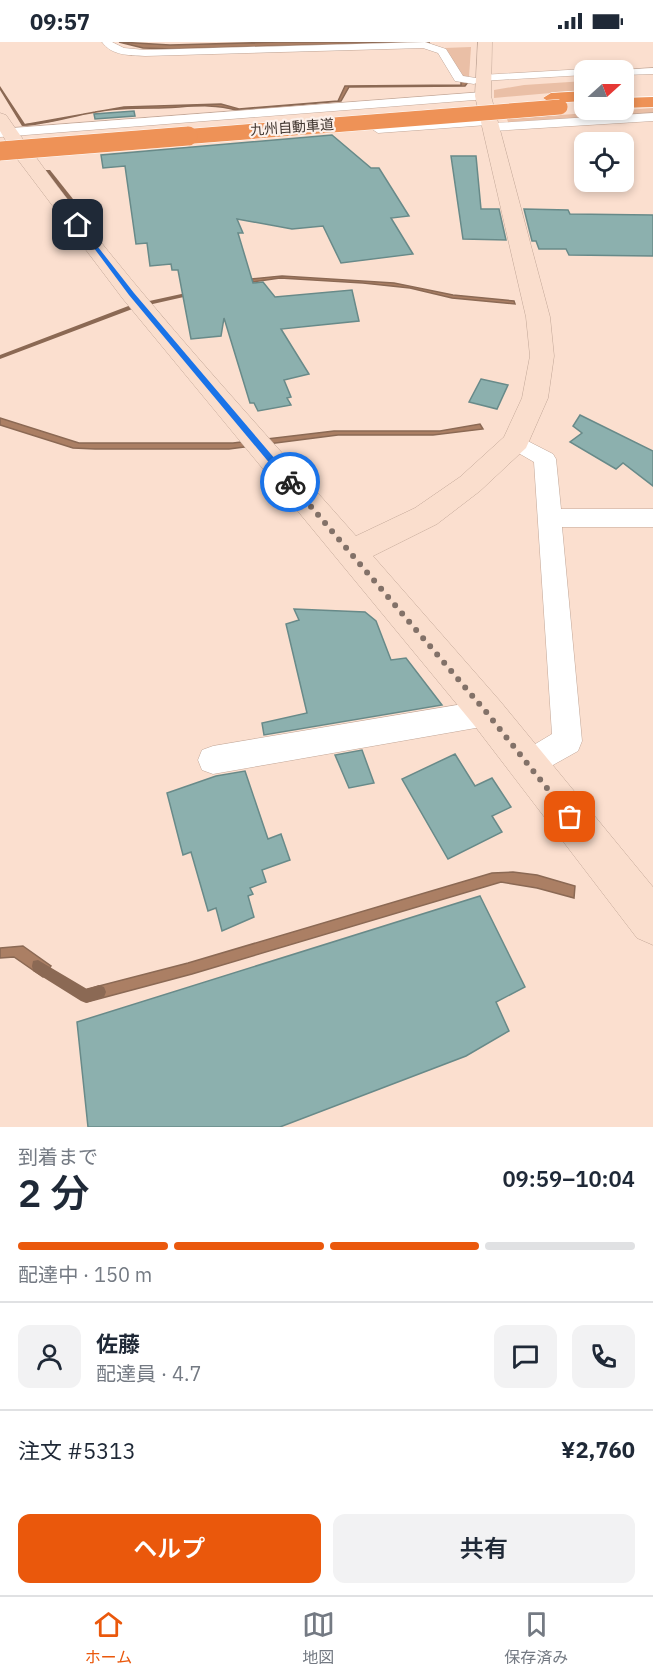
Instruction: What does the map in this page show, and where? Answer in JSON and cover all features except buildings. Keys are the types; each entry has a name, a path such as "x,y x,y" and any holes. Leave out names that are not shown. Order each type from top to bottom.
{"highway":[{"path":"634,93 653,92"},
{"name":"九州自動車道","path":"5,141 555,103 574,99"},
{"path":"634,103 653,102"},
{"name":"九州自動車道","path":"555,103 574,105"}],"street":[{"path":"107,42 111,48 120,51 146,53 424,45 442,51 459,79 480,85"},
{"path":"350,553 426,516 470,484 516,442 535,398 542,356 538,317 492,124 480,85 485,42"},
{"path":"634,71 653,70"},
{"path":"5,141 574,73"},
{"path":"5,141 653,117"},
{"path":"5,141 131,294 487,713 653,922"},
{"path":"516,442 545,459 567,741 528,765"},
{"path":"550,518 653,518"},
{"path":"213,760 487,713"}],"shaded area":[{"path":"119,42 170,45 430,42 172,49 143,48"},
{"path":"471,47 469,77 463,76 444,48"},
{"path":"461,82 468,82 465,86 349,87 341,101 236,110 206,106 106,110 124,107 221,104 239,109 338,101 345,86 461,85"},
{"path":"574,82 574,91 494,98 494,90 524,85"},
{"path":"653,108 653,114 634,115 634,109"},
{"path":"84,114 50,122 23,125"},
{"path":"574,114 574,120 527,123 508,122 507,119"},
{"path":"282,276 394,283 453,295 514,301 515,304 452,298 410,288 363,283 280,278 253,282 252,279"},
{"path":"0,418 79,443 233,443 334,431 440,431 480,424 483,429 433,435 338,435 229,449 95,449 73,448 0,425"},
{"path":"513,872 537,875 575,886 574,898 537,888 501,882 192,974 87,1002 87,989 188,963 492,873"},
{"path":"23,946 51,966 43,977 14,957 0,958 0,948"}],"waterway":[{"path":"0,87 24,125 34,124"},
{"path":"48,171 71,200"},
{"path":"0,357 133,306 195,293"},
{"path":"38,966 86,996 99,992"}],"way so far":[{"path":"290,482 487,713 570,817"}],"route":[{"path":"78,225 131,294 290,482"}]}
